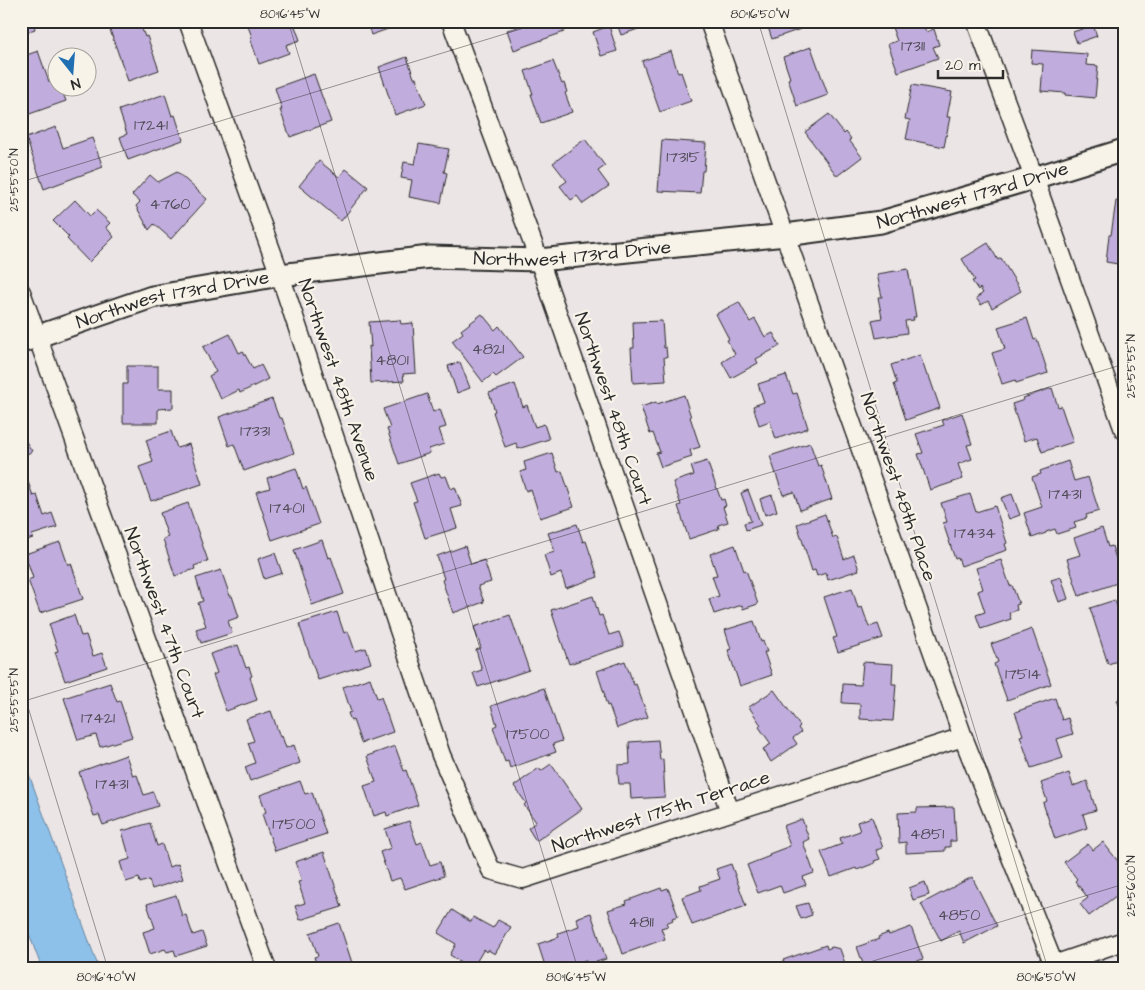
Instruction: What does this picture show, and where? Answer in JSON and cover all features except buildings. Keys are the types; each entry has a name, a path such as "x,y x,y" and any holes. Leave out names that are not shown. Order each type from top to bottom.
{"street":[{"name":"Northwest 48th Avenue","path":"188,21 280,275 441,755"},
{"name":"Northwest 48th Court","path":"451,21 539,260 730,812"},
{"name":"Northwest 48th Place","path":"709,21 963,737 1048,967"},
{"path":"976,21 1124,430"},
{"name":"Northwest 173rd Drive","path":"29,339 152,297 280,275 430,257 539,260 786,235 881,222 1124,150"},
{"name":"Northwest 47th Court","path":"21,292 29,339 267,969"},
{"name":"Northwest 175th Terrace","path":"441,755 491,870 523,879 963,737"},
{"path":"1048,967 1124,941"}],"water":[{"path":"21,752 99,969 42,969 21,912"}]}
